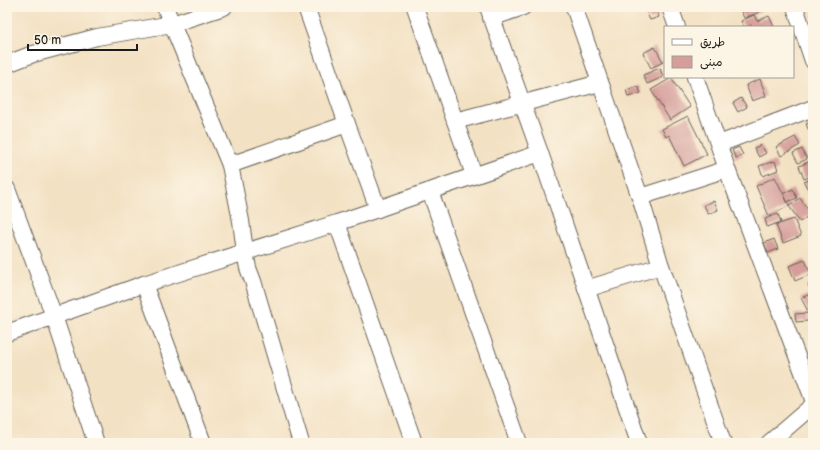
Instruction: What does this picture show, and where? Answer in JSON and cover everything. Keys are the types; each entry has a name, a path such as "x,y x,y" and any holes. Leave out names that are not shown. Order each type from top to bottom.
{"street":[{"path":"165,7 230,166 241,221 248,268 301,443"},
{"path":"7,64 32,54 97,37 172,24 224,7"},
{"path":"306,7 378,209"},
{"path":"415,7 474,175"},
{"path":"523,7 490,12 540,153 637,443"},
{"path":"574,7 640,197 661,266 723,443"},
{"path":"670,7 677,26"},
{"path":"795,7 813,61"},
{"path":"695,78 727,169 813,399"},
{"path":"455,121 600,83"},
{"path":"719,144 813,108"},
{"path":"230,166 347,124"},
{"path":"7,333 144,284 337,223 540,153"},
{"path":"640,197 727,169"},
{"path":"7,190 54,316 96,443"},
{"path":"430,191 519,443"},
{"path":"337,223 414,443"},
{"path":"586,289 661,266"},
{"path":"144,284 203,443"},
{"path":"769,443 813,405"}],"building":[{"path":"655,7 659,17 650,20 645,9"},
{"path":"727,7 739,7 729,11"},
{"path":"739,7 758,7 760,12 744,18"},
{"path":"754,15 757,21 769,16 774,26 744,26 741,21"},
{"path":"655,47 663,62 651,68 643,53"},
{"path":"660,68 663,77 647,84 643,75"},
{"path":"671,78 690,107 670,120 651,90"},
{"path":"760,79 766,96 752,101 746,85"},
{"path":"638,86 641,93 628,97 626,90"},
{"path":"741,98 747,107 738,112 733,103"},
{"path":"688,116 707,154 684,166 669,135 666,137 662,129"},
{"path":"813,121 813,130 809,131 806,124"},
{"path":"795,137 800,145 781,156 776,147"},
{"path":"761,145 766,153 759,157 754,148"},
{"path":"739,147 743,155 736,158 732,150"},
{"path":"802,149 807,159 798,163 793,153"},
{"path":"813,160 813,176 804,179 799,166"},
{"path":"775,161 778,170 763,176 759,166"},
{"path":"775,177 789,205 800,198 811,214 800,222 789,206 769,216 756,186"},
{"path":"813,178 813,190 809,192 804,182"},
{"path":"793,189 797,198 787,202 784,193"},
{"path":"714,201 718,210 708,214 704,205"},
{"path":"778,214 781,222 767,227 765,219"},
{"path":"794,219 801,236 783,243 776,225"},
{"path":"774,239 778,249 768,253 764,243"},
{"path":"805,260 811,274 795,281 789,266"},
{"path":"813,283 812,319 801,298 812,293 808,285"},
{"path":"808,313 808,321 796,322 795,314"}]}
